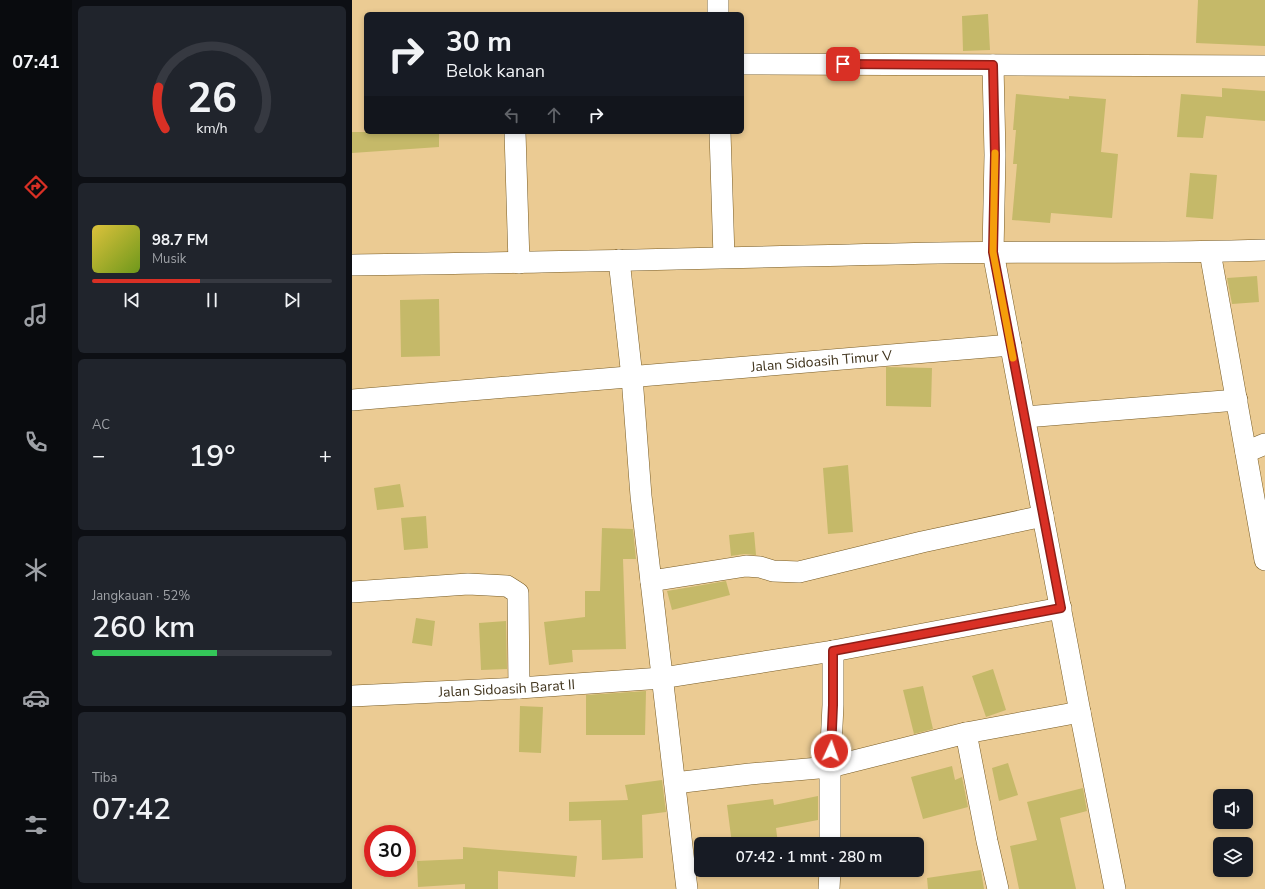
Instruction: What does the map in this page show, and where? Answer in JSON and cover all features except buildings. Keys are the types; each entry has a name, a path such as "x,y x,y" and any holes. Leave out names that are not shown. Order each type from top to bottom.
{"street":[{"path":"718,0 718,12"},
{"path":"744,64 1265,66"},
{"path":"993,65 995,155 993,252 1115,889"},
{"path":"515,134 519,263"},
{"path":"720,134 724,257"},
{"path":"352,265 519,263 724,257 993,252 1210,252 1265,250"},
{"path":"1210,252 1246,452 1262,521 1265,560"},
{"path":"619,260 632,377 641,496 687,889"},
{"name":"Jalan Sidoasih Timur V","path":"352,400 1011,345"},
{"path":"1025,417 1237,400"},
{"path":"1246,452 1265,444"},
{"path":"651,580 746,566 760,567 773,571 799,572 922,542 1043,516"},
{"path":"352,592 468,584 507,586 512,588 518,593 519,688"},
{"name":"Jalan Sidoasih Barat II","path":"352,696 519,688 662,678 833,651 1061,608"},
{"path":"830,837 833,651"},
{"path":"675,783 750,774 830,767 966,733 1080,712"},
{"path":"966,733 998,889"},
{"path":"828,889 829,877"}],"slow traffic":[{"path":"995,153 993,252 1013,358"}],"route":[{"path":"831,751 833,651 1061,608 993,252 995,155 993,65 843,64"}]}
